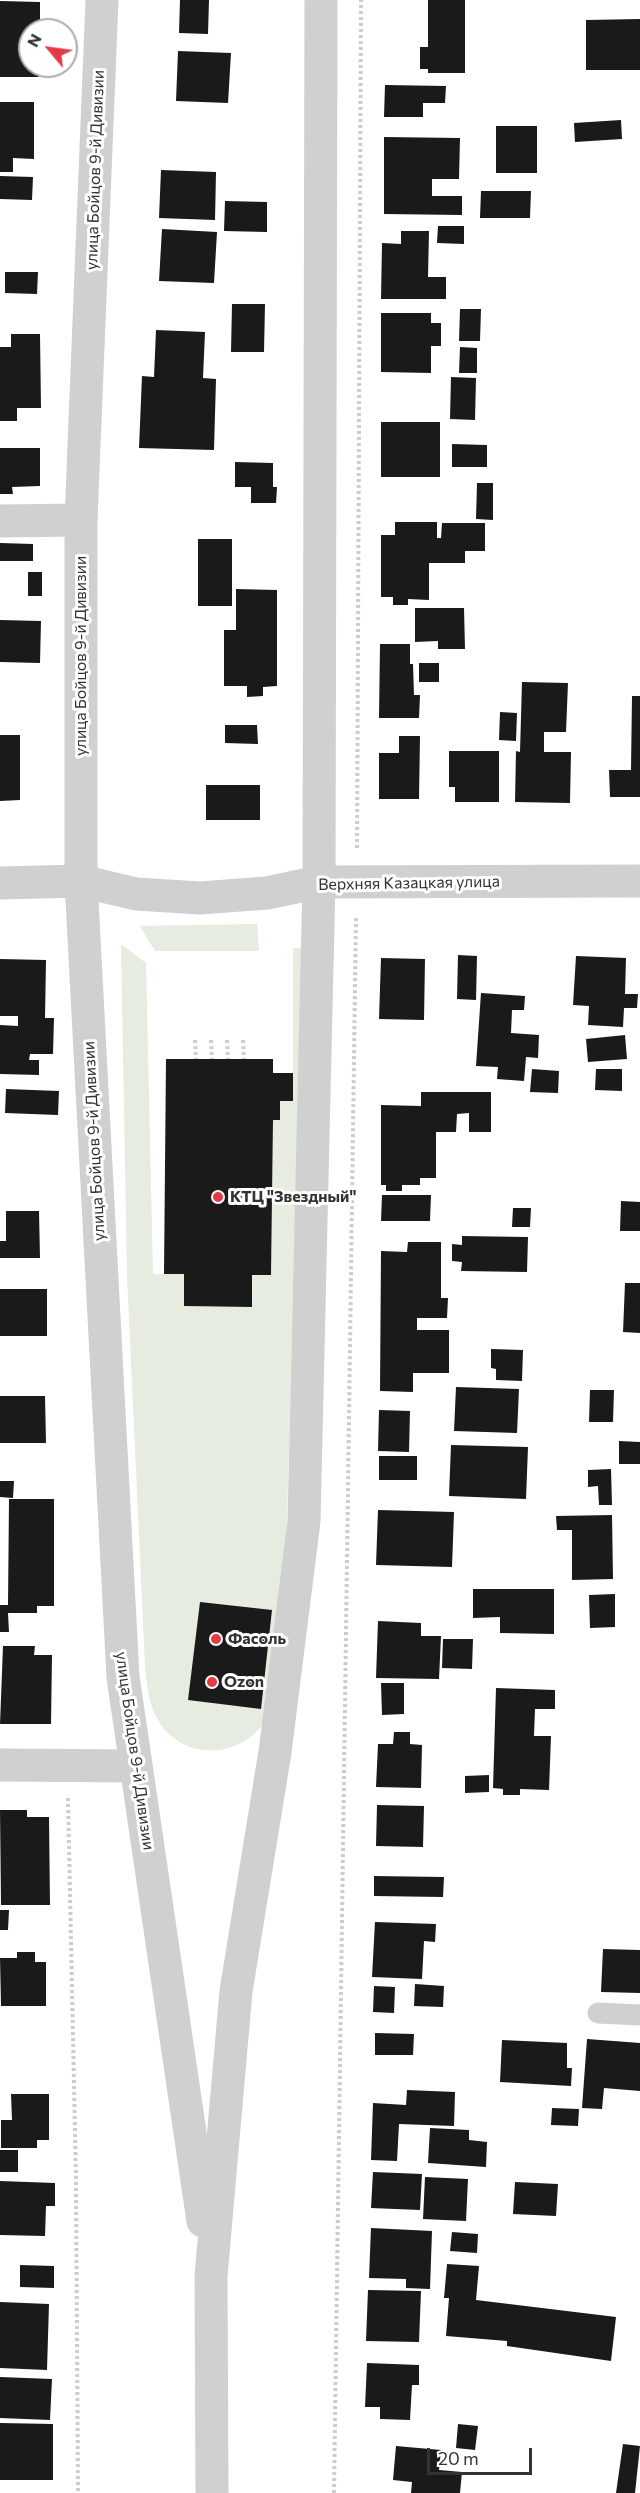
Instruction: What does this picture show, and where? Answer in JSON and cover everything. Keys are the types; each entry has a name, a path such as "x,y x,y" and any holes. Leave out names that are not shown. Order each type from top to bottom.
{"street":[{"name":"улица Бойцов 9-й Дивизии","path":"102,0 81,520 81,881 122,1665 211,2276"},
{"name":"улица Бойцов 9-й Дивизии","path":"212,2493 211,2276 236,1991 275,1752 304,1521 319,882 321,0"},
{"path":"0,521 81,520"},
{"name":"Верхняя Казацкая улица","path":"0,883 81,881 136,894 200,898 267,892 319,882 640,881"},
{"path":"0,1765 136,1766"}],"lane":[{"path":"598,2013 640,2015"}],"path":[{"path":"334,2493 356,882 361,0"},
{"path":"195,1040 196,1059"},
{"path":"211,1040 212,1059"},
{"path":"227,1040 228,1059"},
{"path":"243,1040 244,1059"},
{"path":"67,1765 76,2180 78,2493"}],"shaded area":[{"path":"257,924 259,951 155,951 140,926"},
{"path":"121,944 146,963 153,1274 184,1274 185,1306 252,1307 252,1275 271,1275 273,1120 280,1120 280,1101 293,1100 293,948 302,948 287,1520 273,1702 264,1723 253,1735 225,1749 195,1748 180,1743 168,1733 155,1714 146,1680 127,1275"}],"building":[{"path":"180,0 209,0 208,34 179,33"},
{"path":"428,0 465,0 465,73 428,73 428,69 420,69 420,47 428,47"},
{"path":"0,1 40,2 40,18 18,18 18,77 0,77"},
{"path":"640,19 640,70 586,70 586,20"},
{"path":"178,51 231,53 228,103 176,101"},
{"path":"385,85 446,86 445,103 423,103 423,117 384,117"},
{"path":"0,102 34,102 34,159 13,158 13,172 0,172"},
{"path":"621,120 622,139 575,142 574,123"},
{"path":"496,126 537,126 537,173 496,173"},
{"path":"384,137 460,138 459,179 432,179 432,196 462,196 462,215 384,214"},
{"path":"161,170 216,172 215,220 159,218"},
{"path":"0,176 33,177 32,200 0,199"},
{"path":"481,191 531,191 530,218 480,218"},
{"path":"225,201 267,202 267,232 224,231"},
{"path":"438,226 464,226 464,244 437,243"},
{"path":"162,229 217,232 214,283 159,281"},
{"path":"401,231 429,231 428,277 446,277 446,299 381,299 382,243 401,244"},
{"path":"5,272 38,272 37,294 5,293"},
{"path":"232,304 265,304 264,352 231,352"},
{"path":"460,309 481,309 480,341 459,341"},
{"path":"381,313 431,313 431,323 441,323 441,346 431,346 431,373 381,372"},
{"path":"156,330 205,332 203,378 216,379 214,450 139,448 142,376 154,377"},
{"path":"11,334 40,334 41,408 17,408 17,421 0,421 0,347 11,347"},
{"path":"460,347 477,348 477,373 459,373"},
{"path":"451,377 476,378 475,420 450,419"},
{"path":"381,422 440,422 440,477 381,477"},
{"path":"452,444 487,445 487,467 452,467"},
{"path":"0,448 40,448 40,486 12,487 13,494 0,494"},
{"path":"235,462 273,463 273,487 277,487 276,503 251,503 251,487 235,487"},
{"path":"477,483 493,483 493,520 476,519"},
{"path":"395,522 437,522 437,538 441,538 442,523 485,523 485,551 465,551 465,563 429,563 429,600 408,599 408,605 393,605 393,597 381,597 381,535 395,535"},
{"path":"198,539 232,539 232,606 198,606"},
{"path":"0,543 33,544 33,561 0,561"},
{"path":"28,572 42,572 42,596 28,596"},
{"path":"236,589 277,590 277,686 263,687 263,696 247,697 247,686 224,686 224,630 236,630"},
{"path":"415,608 464,608 465,649 438,649 438,641 415,642"},
{"path":"0,620 41,621 40,663 0,662"},
{"path":"380,644 410,644 414,695 420,695 419,718 379,718"},
{"path":"419,663 439,663 439,682 419,682"},
{"path":"522,682 568,683 566,732 544,732 544,752 571,752 570,803 515,802 516,751 520,752"},
{"path":"632,696 640,696 640,797 610,797 609,770 631,770"},
{"path":"500,712 517,713 516,741 499,740"},
{"path":"225,725 257,725 258,744 225,743"},
{"path":"0,735 20,735 20,800 0,801"},
{"path":"399,736 420,736 419,799 379,799 379,753 399,753"},
{"path":"449,751 499,751 499,802 455,802 455,787 449,787"},
{"path":"206,785 260,785 260,820 206,820"},
{"path":"458,955 477,956 476,1000 457,999"},
{"path":"576,956 626,958 625,994 638,994 637,1008 624,1008 623,1027 588,1025 589,1006 573,1005"},
{"path":"381,958 425,959 424,1020 379,1019"},
{"path":"0,959 46,960 45,1018 54,1018 53,1054 30,1054 29,1060 39,1060 39,1075 0,1074 0,1025 18,1026 18,1016 0,1016"},
{"path":"481,993 525,996 524,1010 512,1010 511,1033 539,1035 538,1058 526,1057 524,1081 497,1079 498,1067 476,1066"},
{"path":"625,1035 627,1059 588,1062 586,1039"},
{"name":"КТЦ \"Звездный\"","path":"166,1059 273,1059 273,1073 293,1073 293,1101 280,1101 280,1120 273,1120 271,1275 252,1275 252,1307 184,1306 184,1274 164,1274"},
{"path":"532,1069 559,1071 558,1093 530,1092"},
{"path":"596,1069 622,1069 622,1091 595,1090"},
{"path":"6,1089 59,1091 58,1115 5,1113"},
{"path":"421,1092 491,1092 491,1132 469,1132 469,1113 457,1114 456,1132 436,1132 436,1178 420,1178 420,1185 402,1185 402,1191 386,1191 386,1185 381,1185 381,1105 421,1106"},
{"path":"382,1195 431,1195 430,1221 381,1221"},
{"path":"621,1201 640,1202 640,1231 620,1231"},
{"path":"513,1208 531,1208 530,1227 512,1227"},
{"path":"6,1211 39,1211 40,1258 0,1258 0,1241 6,1241"},
{"path":"462,1236 528,1237 527,1272 461,1271 462,1262 452,1261 452,1244 462,1245"},
{"path":"408,1242 441,1242 441,1298 448,1298 447,1318 417,1318 417,1330 449,1330 449,1373 413,1373 413,1392 380,1391 381,1251 407,1252"},
{"path":"625,1283 640,1283 640,1333 623,1332"},
{"path":"0,1289 47,1289 47,1336 0,1336"},
{"path":"491,1349 523,1350 522,1381 496,1380 496,1369 491,1368"},
{"path":"456,1387 519,1389 517,1433 454,1431"},
{"path":"590,1390 614,1390 613,1422 589,1422"},
{"path":"0,1396 45,1396 46,1443 0,1443"},
{"path":"379,1410 410,1411 409,1452 378,1451"},
{"path":"619,1441 640,1442 640,1464 619,1464"},
{"path":"451,1445 528,1447 526,1499 449,1496"},
{"path":"379,1456 417,1456 417,1480 379,1480"},
{"path":"611,1469 612,1505 599,1505 598,1486 588,1487 588,1470"},
{"path":"0,1481 14,1481 13,1498 0,1497"},
{"path":"9,1499 54,1499 54,1606 37,1606 37,1613 8,1613 9,1632 0,1632 0,1605 8,1605"},
{"path":"378,1510 454,1512 452,1567 376,1565"},
{"path":"612,1515 613,1579 572,1580 572,1530 557,1530 556,1516"},
{"path":"473,1589 554,1589 554,1634 500,1633 500,1617 473,1618"},
{"path":"615,1594 615,1627 590,1628 589,1595"},
{"path":"200,1602 272,1610 261,1709 188,1700"},
{"path":"378,1621 421,1623 421,1636 441,1636 439,1679 376,1678"},
{"path":"443,1639 473,1639 472,1669 442,1668"},
{"path":"3,1646 35,1646 34,1655 52,1655 51,1724 0,1724"},
{"path":"381,1683 404,1683 404,1714 382,1715"},
{"path":"496,1688 555,1690 555,1709 535,1709 534,1736 551,1736 549,1790 520,1789 520,1795 503,1795 503,1789 493,1788"},
{"path":"394,1732 410,1732 410,1744 422,1745 421,1788 376,1787 378,1744 393,1744"},
{"path":"489,1775 489,1792 465,1793 465,1776"},
{"path":"377,1805 424,1806 423,1847 376,1846"},
{"path":"0,1810 27,1810 27,1817 49,1817 50,1905 1,1905"},
{"path":"374,1876 444,1877 443,1897 374,1896"},
{"path":"0,1910 9,1910 8,1930 0,1930"},
{"path":"375,1922 436,1924 435,1942 424,1941 422,1979 372,1977"},
{"path":"603,1949 640,1950 640,1993 601,1992"},
{"path":"17,1952 35,1952 35,1962 46,1962 46,2006 1,2006 0,1958 17,1958"},
{"path":"415,1984 444,1986 443,2007 414,2006"},
{"path":"374,1986 395,1987 394,2013 373,2012"},
{"path":"375,2033 414,2034 413,2055 375,2055"},
{"path":"587,2039 640,2043 640,2091 604,2088 602,2109 582,2108"},
{"path":"502,2040 567,2043 567,2068 572,2068 571,2086 500,2082"},
{"path":"407,2090 455,2092 454,2126 399,2124 397,2161 371,2160 373,2103 406,2105"},
{"path":"11,2094 49,2094 49,2140 37,2140 37,2148 1,2148 1,2120 12,2120"},
{"path":"552,2108 579,2109 578,2126 551,2125"},
{"path":"430,2128 469,2130 469,2140 487,2142 486,2167 428,2163"},
{"path":"0,2150 18,2150 18,2172 0,2172"},
{"path":"373,2172 422,2174 420,2210 371,2208"},
{"path":"425,2177 468,2179 466,2221 423,2219"},
{"path":"0,2181 55,2183 55,2206 46,2206 45,2236 0,2235"},
{"path":"515,2182 558,2184 556,2216 513,2214"},
{"path":"371,2228 432,2231 430,2289 406,2288 406,2279 369,2278"},
{"path":"452,2232 478,2234 477,2253 450,2251"},
{"path":"447,2264 479,2266 476,2300 616,2317 611,2361 507,2346 507,2341 446,2336 449,2298 444,2298"},
{"path":"20,2265 54,2266 54,2288 20,2287"},
{"path":"368,2290 421,2291 419,2342 366,2341"},
{"path":"0,2302 49,2304 47,2370 0,2368"},
{"path":"367,2363 419,2365 419,2385 412,2385 410,2420 380,2419 380,2407 365,2407"},
{"path":"0,2377 52,2379 50,2420 0,2418"},
{"path":"0,2423 53,2424 53,2480 0,2480"},
{"path":"458,2424 478,2426 475,2450 456,2448"},
{"path":"623,2444 640,2446 635,2493 616,2493"},
{"path":"396,2446 441,2450 439,2470 462,2472 460,2493 411,2493 412,2482 393,2480"}],"place":[{"name":"КТЦ \"Звездный\"","path":"218,1197"},
{"name":"Фасоль","path":"216,1639"},
{"name":"Ozon","path":"212,1682"}]}
